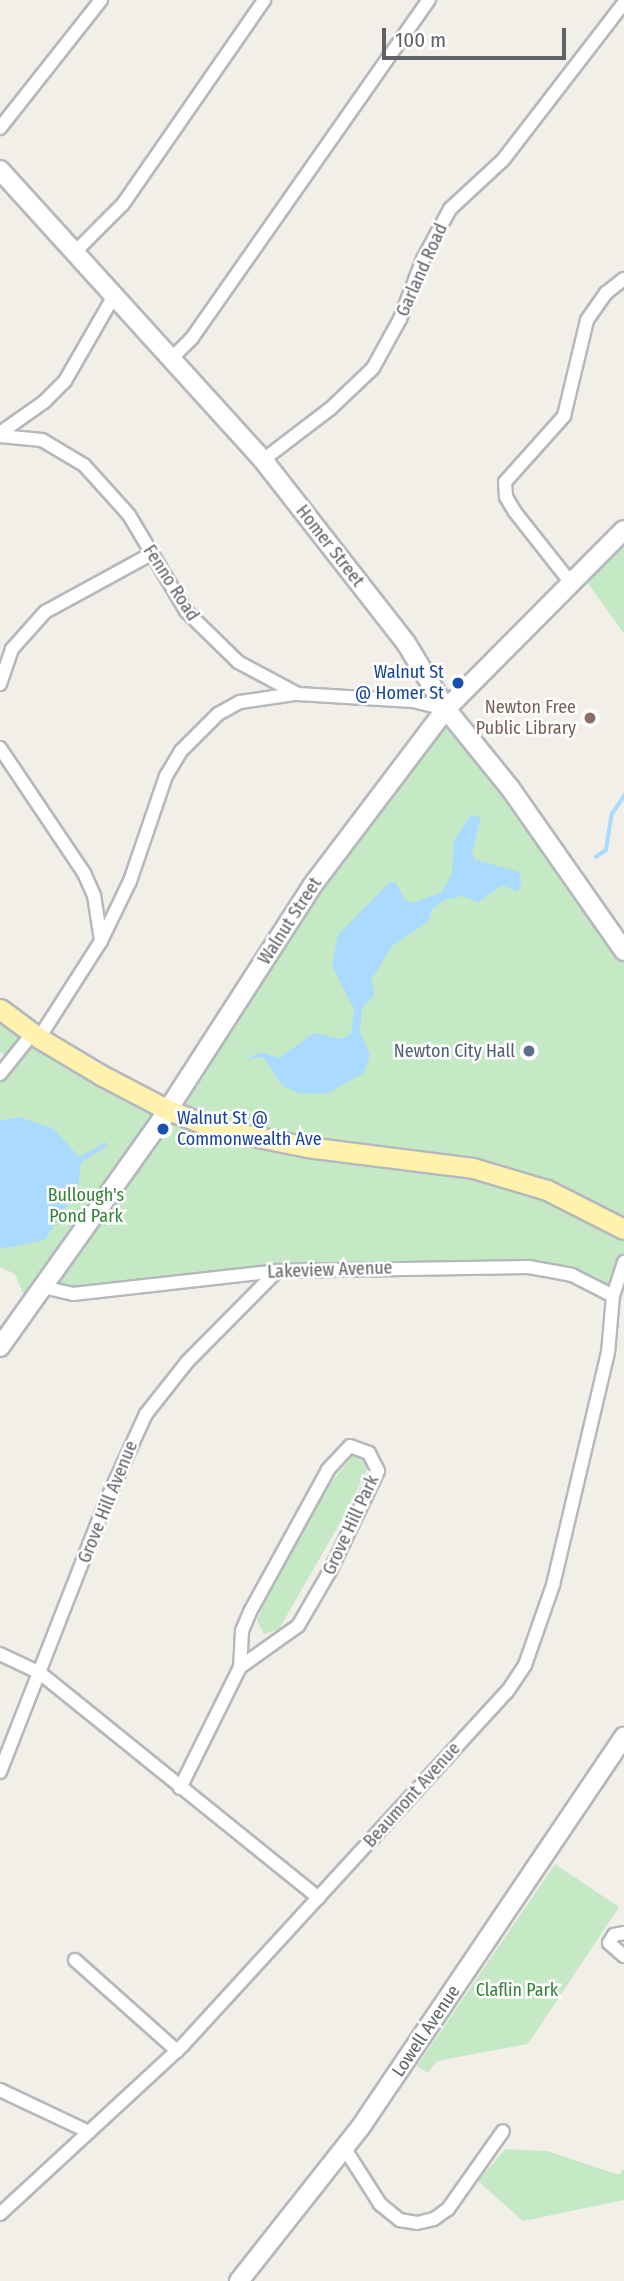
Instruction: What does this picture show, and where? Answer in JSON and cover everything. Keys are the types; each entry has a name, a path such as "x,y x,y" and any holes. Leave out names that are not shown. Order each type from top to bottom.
{"main road":[{"path":"0,1009 35,1036 168,1110 218,1129 270,1141 444,1162 507,1176 547,1190 624,1229"}],"street":[{"path":"0,128 101,0"},
{"path":"76,251 123,204 264,0"},
{"path":"172,358 192,338 429,0"},
{"name":"Garland Road","path":"263,460 330,409 373,368 400,319 444,218 511,149 624,3"},
{"name":"Homer Street","path":"0,170 116,294 263,460 406,643 446,709 510,788 624,951"},
{"path":"571,583 514,512 506,497 505,482 564,416 587,320 606,293 624,279"},
{"path":"0,435 44,402 65,381 116,294"},
{"name":"Fenno Road","path":"0,435 42,440 84,465 129,515 186,611 238,662 298,694 413,701 446,709"},
{"name":"Walnut Street","path":"0,1348 168,1110 312,886 446,709 624,530"},
{"path":"0,684 12,649 45,612 151,554"},
{"path":"0,1074 35,1036 101,941 130,881 166,776 181,751 218,713 240,702 298,694"},
{"path":"0,748 84,873 94,895 101,941"},
{"path":"0,1052 11,1060"},
{"name":"Lakeview Avenue","path":"43,1287 73,1294 277,1271 529,1267 572,1275 613,1296"},
{"name":"Beaumont Avenue","path":"0,2214 177,2051 507,1692 530,1655 553,1585 602,1379 613,1296 623,1268"},
{"name":"Grove Hill Avenue","path":"0,1772 104,1506 146,1414 187,1362 277,1271"},
{"name":"Grove Hill Park","path":"180,1788 240,1667 242,1631 250,1612 328,1470 350,1447 369,1453 378,1471 371,1489 298,1626 240,1667"},
{"path":"0,1654 40,1673 180,1788 260,1846 319,1898"},
{"name":"Lowell Avenue","path":"239,2281 345,2149 624,1737"},
{"path":"624,1933 614,1935 609,1942 624,1956"},
{"path":"75,1960 177,2051"},
{"path":"0,2090 89,2132"},
{"path":"345,2149 380,2204 400,2220 416,2223 434,2219 447,2209 503,2131"}],"green space":[{"path":"624,545 624,634 587,582"},
{"name":"Bullough's Pond Park","path":"446,709 624,951 624,1272 613,1296 551,1269 365,1266 73,1294 43,1287 33,1302 23,1293 15,1274 0,1267 0,1074 11,1060 0,1052 0,1009 168,1110 312,886"},
{"path":"355,1453 363,1455 368,1468 344,1516 279,1629 264,1634 257,1620 284,1559 320,1496"},
{"name":"Claflin Park","path":"555,1864 619,1907 528,2044 437,2061 428,2073 417,2066"},
{"path":"505,2149 547,2151 619,2175 624,2169 624,2200 523,2221 478,2181"}],"water":[{"path":"471,815 481,818 472,853 475,860 520,872 521,888 516,891 502,885 479,902 462,896 445,900 432,909 429,921 393,945 371,980 375,995 362,1007 360,1032 370,1055 364,1073 328,1093 298,1093 282,1085 263,1057 247,1059 261,1052 279,1058 314,1033 340,1039 351,1034 354,1010 332,965 338,935 390,882 396,883 404,899 411,903 441,893 452,874 454,840"},
{"path":"18,1117 54,1129 79,1157 106,1142 108,1145 81,1163 78,1187 45,1240 0,1249 0,1121"}],"waterway":[{"path":"596,857 606,850 612,814 624,796"}],"place":[{"name":"Walnut St @ Homer St","path":"458,683"},
{"name":"Newton Free Public Library","path":"590,718"},
{"name":"Newton City Hall","path":"529,1051"},
{"name":"Walnut St @ Commonwealth Ave","path":"163,1129"}]}
